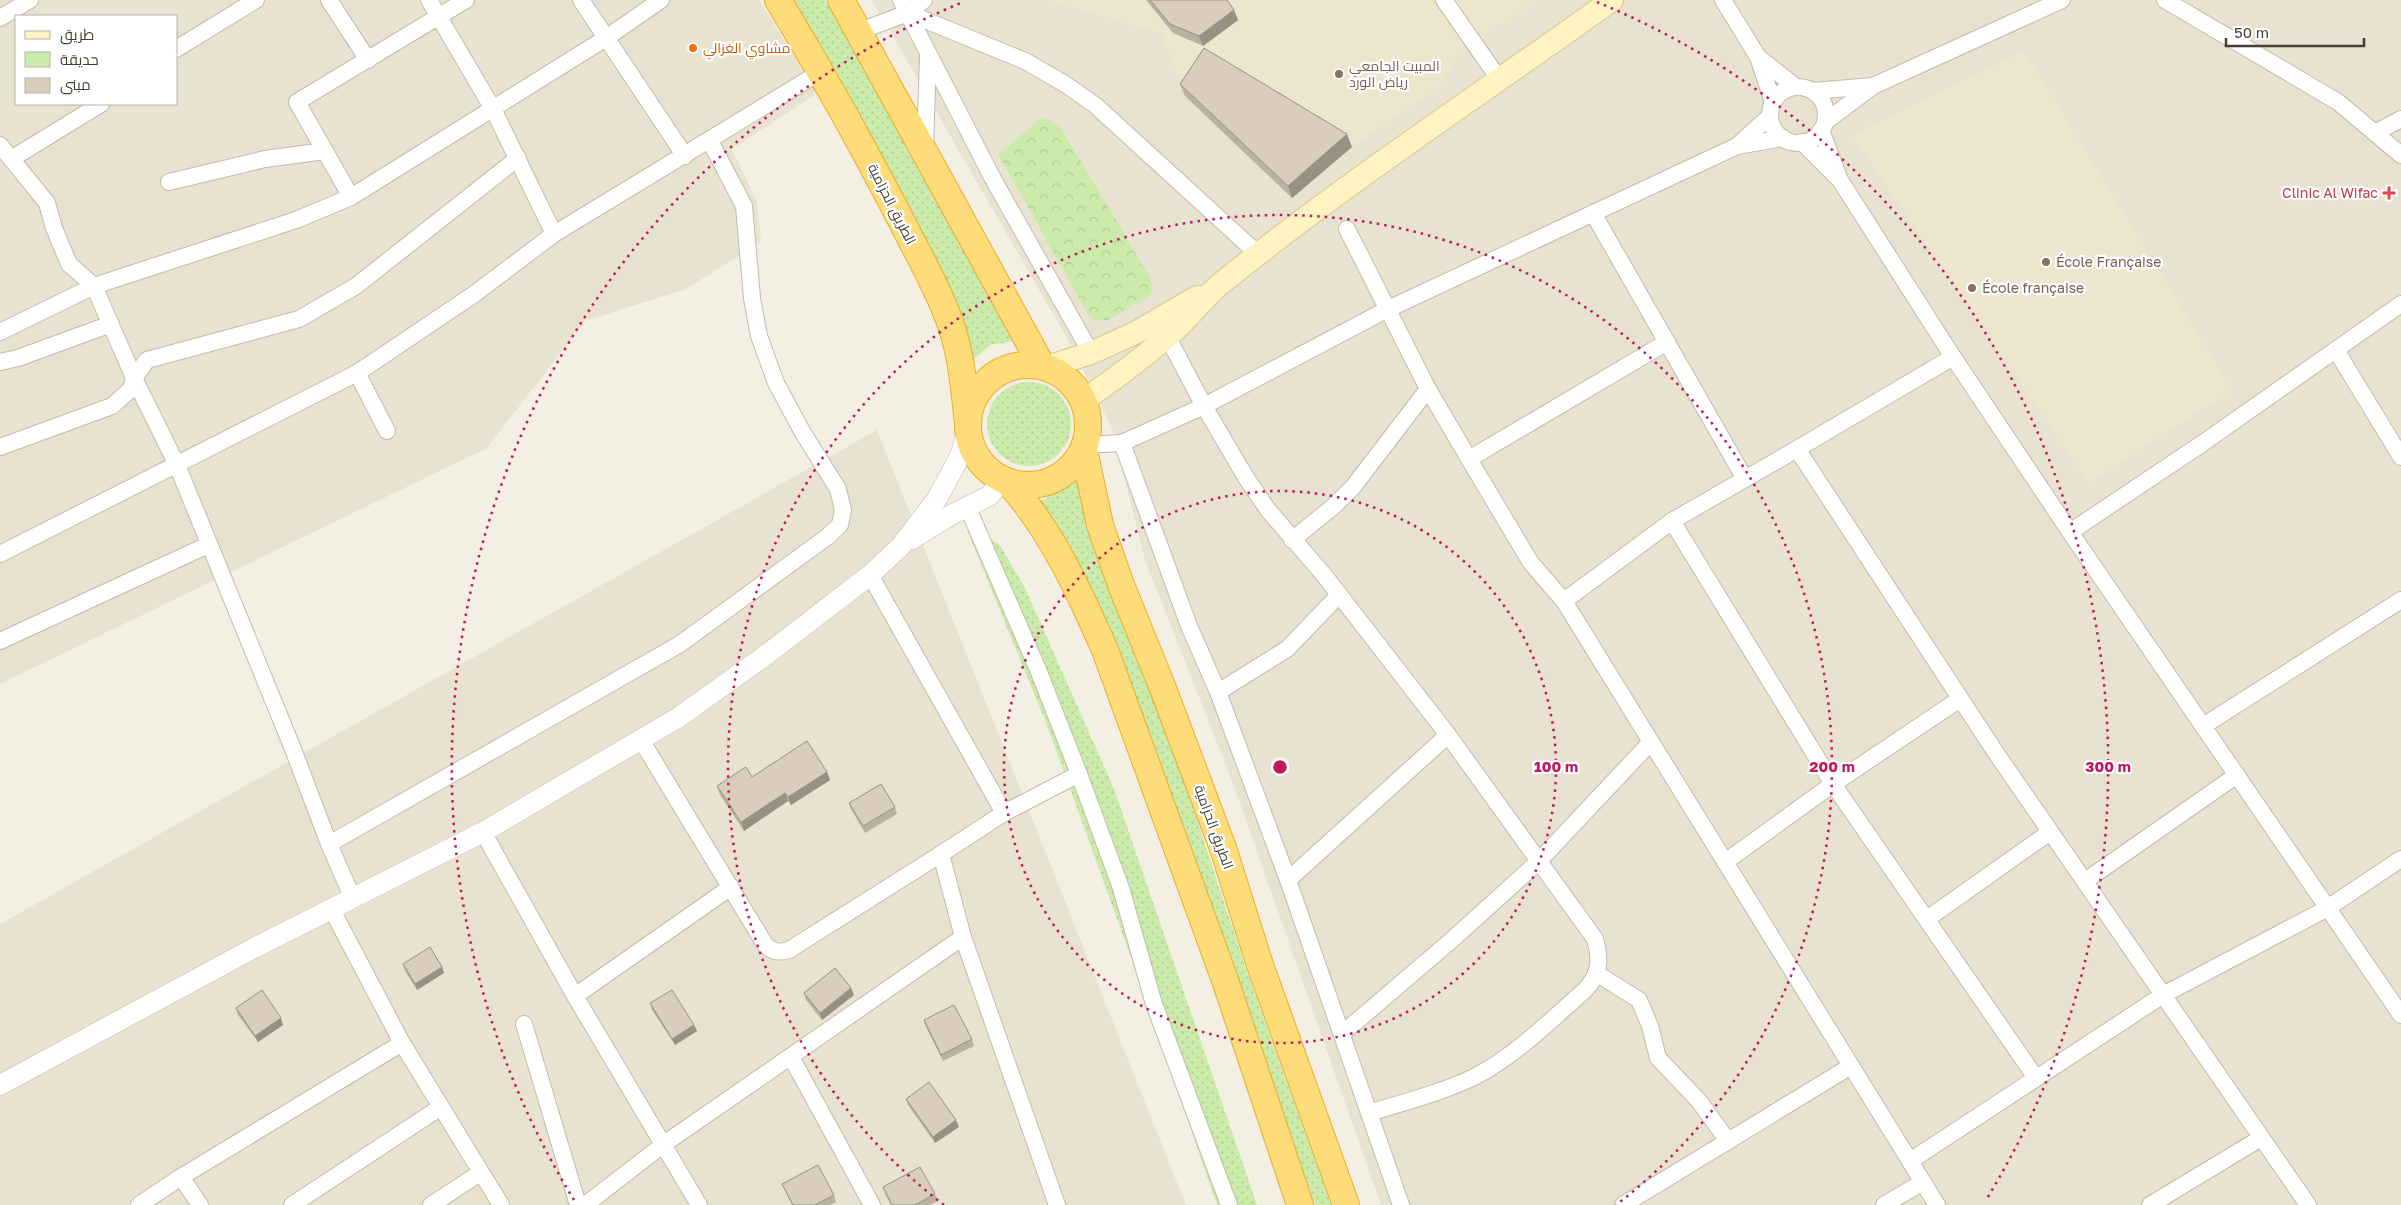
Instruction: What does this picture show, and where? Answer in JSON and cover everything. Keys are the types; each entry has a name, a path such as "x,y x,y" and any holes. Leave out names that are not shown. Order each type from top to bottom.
{"highway":[{"name":"الطريق الحزامية","path":"778,0 822,71 872,162 938,292 961,360 968,426 975,454 992,473 1005,480 1040,524 1086,606 1105,650 1226,983 1300,1205"},
{"name":"الطريق الحزامية","path":"841,0 860,31 925,152 1045,366 1069,380 1084,400 1088,416 1089,433 1084,448 1100,525 1223,848 1260,966 1346,1205"},
{"path":"968,426 971,405 979,389 991,376 1007,368 1024,364 1045,366"},
{"path":"1005,480 1025,485 1043,483 1059,477 1073,465 1084,448"}],"main road":[{"path":"1084,400 1114,379 1167,336 1218,286 1499,79 1612,0"},
{"path":"1045,366 1091,353 1135,333 1218,286"}],"street":[{"path":"0,18 30,0"},
{"path":"178,48 256,0"},
{"path":"328,0 368,60"},
{"path":"429,0 493,109 554,234"},
{"path":"351,198 297,102 466,0"},
{"path":"581,0 685,156"},
{"path":"0,332 94,286 296,220 351,198 606,38 661,0"},
{"path":"860,31 905,6 924,0"},
{"path":"1444,0 1499,79"},
{"path":"1723,0 1758,57 1772,109 1772,125 1783,138"},
{"path":"1802,142 1816,136 1823,126 1873,86 2062,0"},
{"path":"2164,0 2338,102 2401,155"},
{"path":"905,6 928,55 992,177 1091,353"},
{"path":"905,6 1025,61 1065,84 1094,104 1259,255"},
{"path":"925,152 928,55"},
{"path":"1758,57 1796,87 1813,91 1873,86"},
{"path":"0,554 358,373 473,295 554,234 710,141 822,71"},
{"path":"1736,146 1772,109 1779,94 1796,87"},
{"path":"1813,91 1824,105 1823,126 1840,180"},
{"path":"11,159 99,105"},
{"path":"2375,133 2401,119"},
{"path":"1084,448 1122,443 1204,406 1386,310 1736,146 1783,138 1802,142 1840,180 1953,357 2070,532 2237,775 2326,909 2401,1015"},
{"path":"329,844 680,644 827,537 840,525 843,510 838,489 803,433 776,383 759,336 752,298 744,206 710,141"},
{"path":"0,145 48,203 54,228 69,264 94,286 134,378 177,465 208,545 293,749 329,844 353,899"},
{"path":"170,182 265,160 325,151"},
{"path":"0,446 112,406 132,389 134,378 147,360 272,328 299,319 328,303 356,286 518,158"},
{"path":"1593,213 1745,479"},
{"path":"1347,229 1386,310 1428,389 1531,563 1564,601 1937,1205"},
{"path":"2070,532 2401,304"},
{"path":"0,362 18,358 111,324"},
{"path":"1167,336 1204,406 1245,476 1268,510 1339,595 1448,735 1595,939 1600,957 1592,982 1585,990 1500,1062 1473,1077 1451,1086 1369,1114"},
{"path":"1469,459 1667,342"},
{"path":"2336,350 2401,457"},
{"path":"1564,601 1672,521 1953,357"},
{"path":"358,373 387,430"},
{"path":"1292,540 1334,506 1353,486 1428,389"},
{"path":"0,1085 254,948 483,832 679,717 762,658 870,575 900,547 937,499 960,456 968,426"},
{"path":"1122,443 1189,626 1218,692 1288,880 1401,1205"},
{"path":"1797,449 1960,699 2308,1205"},
{"path":"900,547 966,506 989,496 1005,480"},
{"path":"966,506 1039,672 1079,774 1121,888 1154,1004 1229,1205"},
{"path":"1672,521 1833,784 2036,1078"},
{"path":"0,641 208,545"},
{"path":"870,575 1004,813"},
{"path":"1218,692 1287,649 1339,595"},
{"path":"2203,726 2401,600"},
{"path":"1724,862 1833,784 1960,699"},
{"path":"1288,880 1448,735"},
{"path":"641,740 766,946 772,950 782,952 1004,813 1079,774"},
{"path":"1342,1033 1454,938 1539,861 1650,743"},
{"path":"2085,881 2237,775"},
{"path":"483,832 575,996 699,1205"},
{"path":"1927,919 2050,832"},
{"path":"941,854 963,937 1057,1205"},
{"path":"1910,1161 2163,995 2326,909 2401,859"},
{"path":"575,996 731,887"},
{"path":"332,910 402,1043 501,1205"},
{"path":"585,1205 664,1144 963,937"},
{"path":"1596,972 1639,1000 1650,1026 1658,1058 1699,1101 1728,1141"},
{"path":"524,1024 578,1205"},
{"path":"139,1205 181,1177 402,1043"},
{"path":"791,1057 872,1205"},
{"path":"1623,1205 1851,1066"},
{"path":"292,1205 441,1106"},
{"path":"2150,1205 2261,1138"},
{"path":"431,1205 480,1173"},
{"path":"181,1177 200,1205"},
{"path":"1884,1205 1922,1182"}],"shaded area":[{"path":"0,0 759,0 817,93 732,149 757,202 761,242 686,289 585,321 487,448 0,684"},
{"path":"872,0 2401,0 2401,1205 1381,1205 1234,786 1145,560 1112,428 1068,340"},
{"name":"المبيت الجامعي رياض الورد","path":"1048,0 1533,0 1506,25 1499,24 1459,54 1440,87 1352,147 1209,61 1185,96 1162,34"},
{"name":"École Française","path":"2024,51 2232,390 2089,483 1852,135"},
{"path":"877,430 1186,1205 0,1205 0,924"}],"green space":[{"path":"788,0 825,0 851,42 955,234 1021,340 990,345 971,361"},
{"path":"1043,117 1061,128 1151,279 1152,291 1149,296 1108,320 1095,320 1088,314 998,154"},
{"path":"1021,382 1037,382 1053,389 1064,400 1071,416 1068,440 1059,454 1053,459 1037,466 1021,466 1005,459 994,448 987,432 987,416 994,400 1005,389"},
{"path":"1079,480 1093,543 1178,762 1247,972 1331,1205 1315,1205 1162,768 1113,644 1074,554 1039,502"},
{"path":"967,530 999,544 1025,588 1114,789 1257,1205 1217,1205 1147,1002 1047,725"}],"building":[{"path":"1150,0 1227,0 1234,10 1199,36 1170,24"},
{"path":"1204,48 1347,134 1288,186 1180,84"},
{"path":"807,741 827,772 788,797 785,793 741,822 717,786 746,767 752,777"},
{"path":"881,784 895,807 863,826 849,803"},
{"path":"430,947 442,967 415,984 403,964"},
{"path":"835,968 851,988 820,1013 804,993"},
{"path":"262,990 281,1018 255,1036 236,1008"},
{"path":"672,990 694,1025 672,1039 650,1003"},
{"path":"954,1005 972,1039 941,1055 924,1020"},
{"path":"929,1082 956,1120 933,1137 906,1099"},
{"path":"818,1165 834,1195 815,1205 793,1205 782,1184"},
{"path":"920,1167 935,1194 915,1205 892,1205 883,1187"}],"place":[{"name":"مشاوي الغزالي","path":"693,48"},
{"name":"المبيت الجامعي رياض الورد","path":"1339,74"},
{"name":"Clinic Al Wifac","path":"2389,193"},
{"name":"École Française","path":"2046,262"},
{"name":"École française","path":"1972,288"}]}
